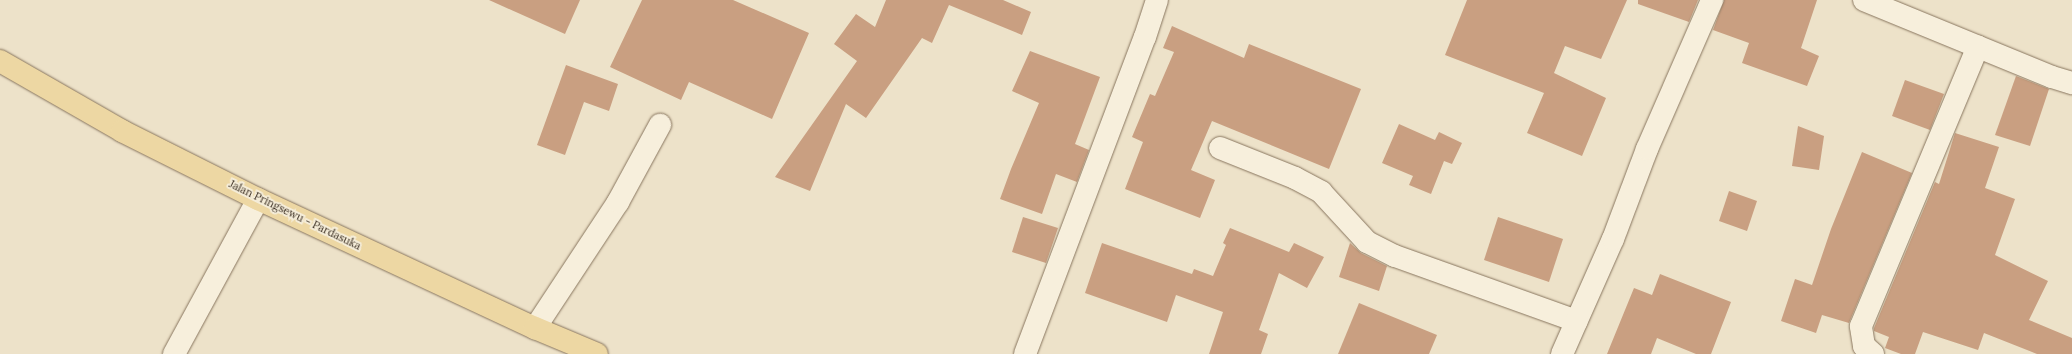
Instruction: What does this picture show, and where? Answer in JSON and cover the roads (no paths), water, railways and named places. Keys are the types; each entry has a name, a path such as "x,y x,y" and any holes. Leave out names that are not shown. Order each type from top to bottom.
{"main road":[{"name":"Jalan Pringsewu - Pardasuka","path":"0,61 122,131 258,199 535,328 597,354"}],"street":[{"path":"1025,354 1105,139 1145,37 1157,0"},
{"path":"1562,354 1613,238 1647,149 1712,0"},
{"path":"1864,0 2052,77 2072,83"},
{"path":"1873,354 1864,346 1862,326 1978,46"},
{"path":"535,328 618,202 635,174 660,125"},
{"path":"1220,148 1295,178 1321,192 1368,242 1395,256 1577,321"},
{"path":"174,354 258,199"}]}
